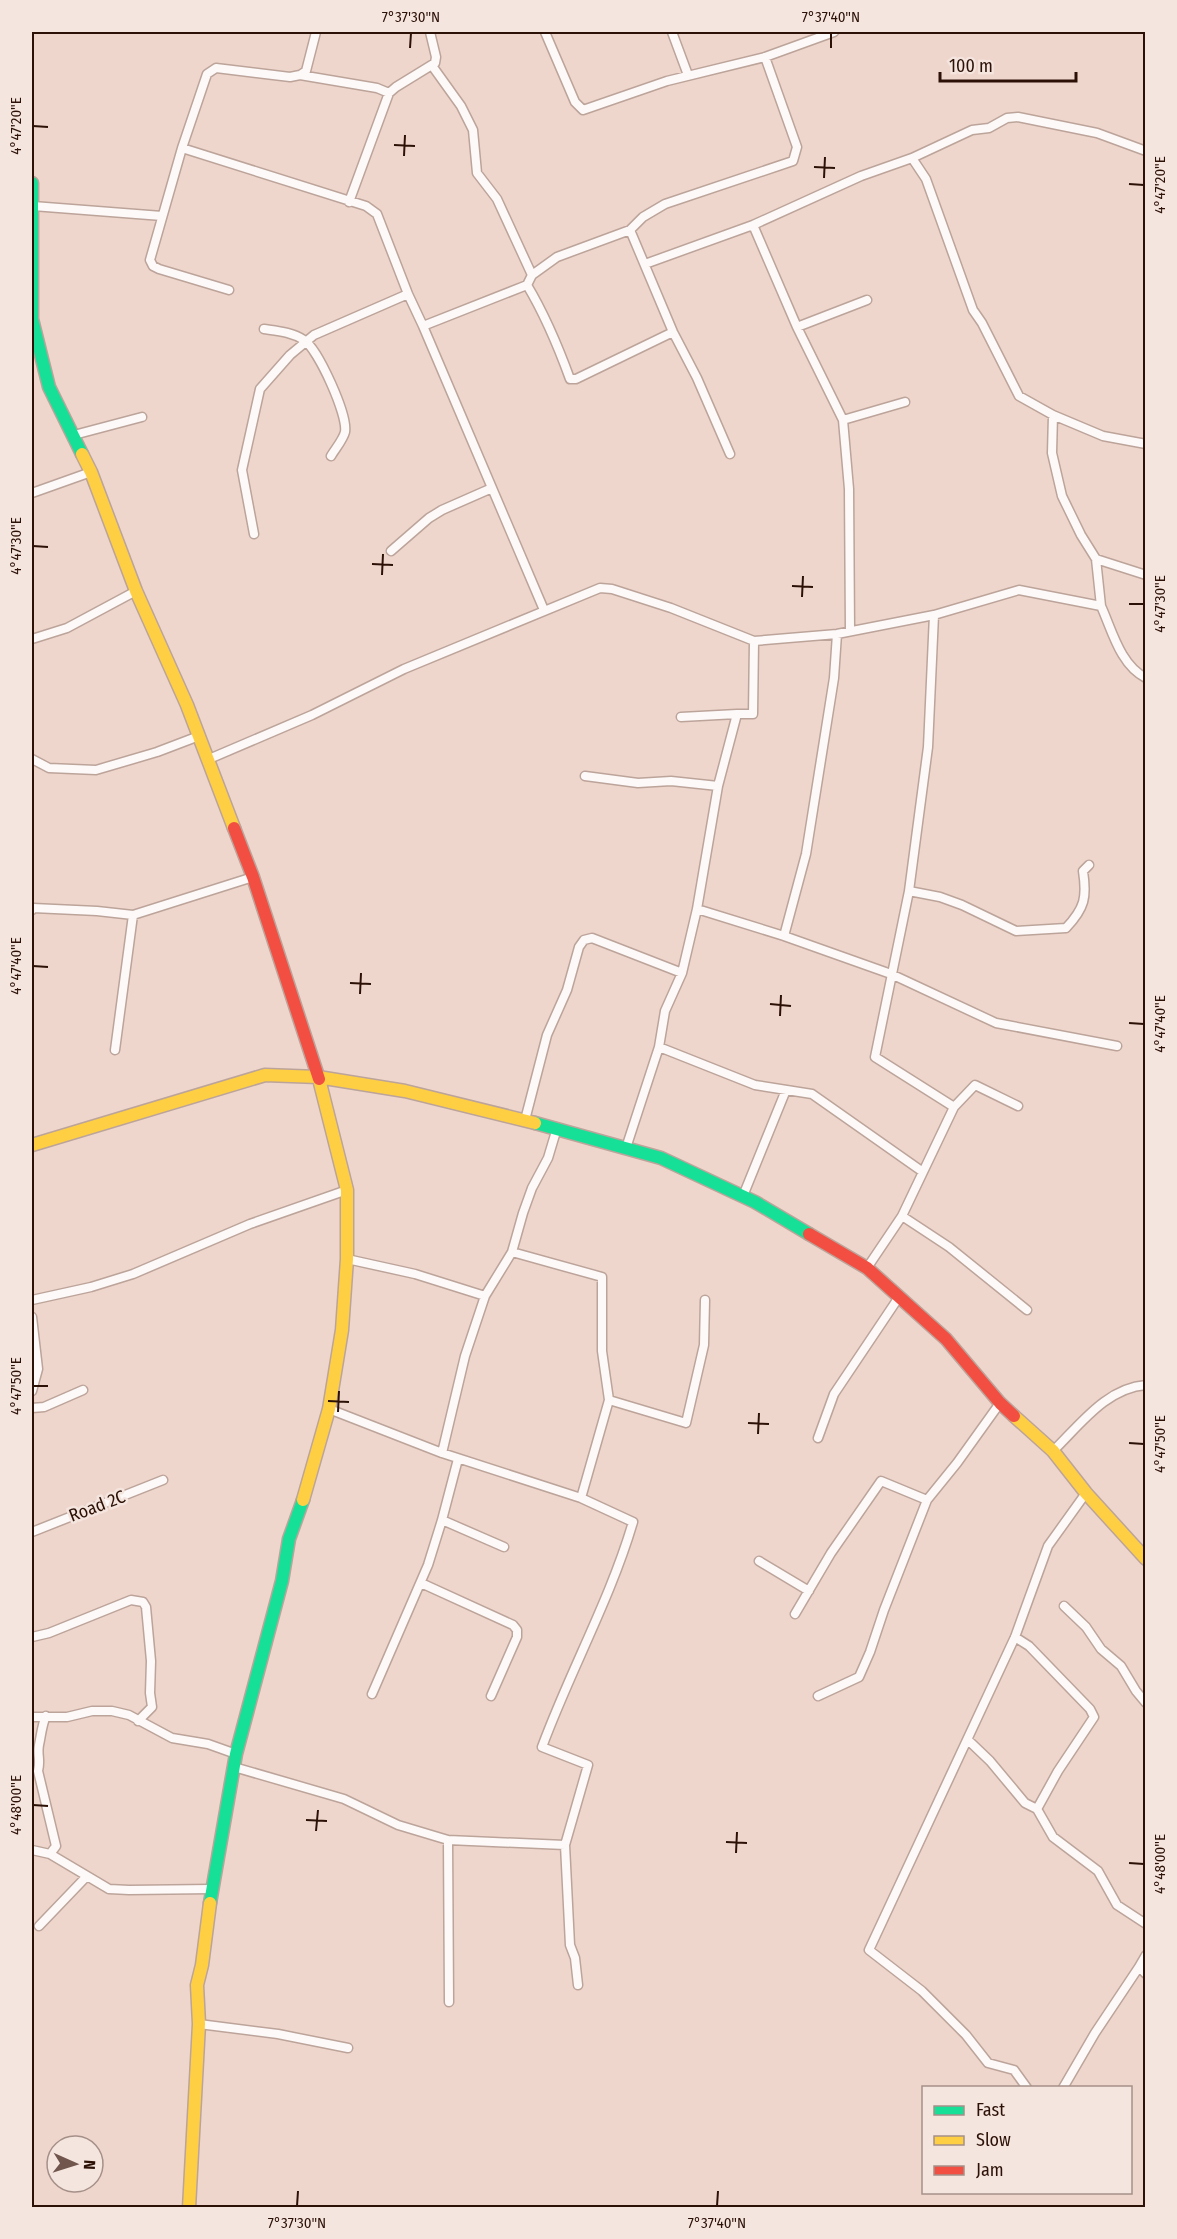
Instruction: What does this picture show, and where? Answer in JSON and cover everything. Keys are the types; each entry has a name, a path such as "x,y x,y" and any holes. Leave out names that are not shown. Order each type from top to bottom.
{"street":[{"path":"300,75 306,71 316,32"},
{"path":"349,202 389,93 433,67 436,57 430,32"},
{"path":"545,32 575,102 584,110 688,75 765,57 834,32"},
{"path":"672,32 688,75"},
{"path":"423,326 527,285 532,275 557,257 630,230 644,217 665,204 793,161 797,147 765,57"},
{"path":"433,67 461,106 473,130 477,173 498,199 532,275"},
{"path":"229,290 153,266 150,260 203,80 212,69 232,69 290,76 300,75 376,88 389,93"},
{"path":"645,264 753,225 861,176 912,158 972,130 989,128 1007,118 1018,117 1097,133 1146,151"},
{"path":"182,148 366,206 377,214 408,294 543,610"},
{"path":"912,158 926,179 974,310 1019,396 1053,415 1102,436 1146,444"},
{"path":"32,183 32,320 49,387 91,472 136,591 209,759 253,877 318,1077 347,1190 347,1259 342,1330 329,1409 298,1517 289,1539 282,1581 235,1760 197,1985 199,2024 189,2208"},
{"path":"33,206 162,216"},
{"path":"753,225 797,327 843,420 849,489 850,630"},
{"path":"630,230 673,332 697,378 730,454"},
{"path":"527,285 542,308 559,345 570,379 576,379 673,332"},
{"path":"254,534 242,470 260,389 290,355 314,335 408,294"},
{"path":"797,327 867,300"},
{"path":"264,329 292,334 307,341 328,374 344,419 345,432 331,456"},
{"path":"843,420 905,402"},
{"path":"1053,415 1052,453 1062,496 1096,559 1101,606 1123,657 1138,674 1146,678"},
{"path":"74,435 142,417"},
{"path":"32,493 91,472"},
{"path":"391,551 441,510 492,488"},
{"path":"1096,559 1146,575"},
{"path":"209,759 312,715 404,669 600,588 612,589 671,608 754,641 837,634 934,615 1019,590 1101,606"},
{"path":"32,639 67,628 136,591"},
{"path":"934,615 928,747 909,891 875,1057 954,1107"},
{"path":"784,936 806,854 834,678 837,634"},
{"path":"681,717 753,714 754,641"},
{"path":"626,1148 659,1047 665,1011 682,973 697,909 718,786 737,714"},
{"path":"32,759 49,768 96,770 157,752 199,736"},
{"path":"585,776 638,783 671,781 718,786"},
{"path":"909,891 940,897 962,905 1016,931 1066,928 1078,916 1083,904 1086,892 1083,871 1089,865"},
{"path":"32,910 33,908 97,910 134,915 253,877"},
{"path":"697,909 784,936 891,974 996,1023 1117,1046"},
{"path":"115,1050 134,915"},
{"path":"525,1120 551,1025 567,990 579,947 584,940 592,938 682,973"},
{"path":"659,1047 755,1085 812,1094 923,1172"},
{"path":"32,1144 265,1075 318,1077 405,1091 557,1128 661,1158 743,1196 867,1268 946,1339 1000,1403 1053,1451 1086,1493 1146,1559"},
{"path":"867,1268 902,1216 954,1107 975,1085 1018,1106"},
{"path":"743,1196 786,1090"},
{"path":"442,1453 465,1356 485,1296 512,1252 532,1188 548,1158 557,1128"},
{"path":"32,1300 91,1287 133,1274 250,1224 347,1190"},
{"path":"902,1216 949,1247 1027,1310"},
{"path":"512,1252 602,1277 603,1351 609,1400 581,1498"},
{"path":"347,1259 415,1274 485,1296"},
{"path":"818,1438 834,1394 898,1297"},
{"path":"609,1400 686,1423 704,1346 705,1300"},
{"path":"32,1317 38,1369 32,1392"},
{"path":"1053,1451 1110,1396 1146,1385"},
{"path":"32,1408 44,1407 83,1390"},
{"path":"818,1696 859,1677 927,1500 1000,1403"},
{"path":"329,1409 458,1459 581,1498 633,1522 621,1561 555,1711 542,1747 588,1765 565,1845 570,1945 575,1958 578,1985"},
{"path":"372,1694 428,1565 458,1459"},
{"name":"Road 2C","path":"32,1532 163,1480"},
{"path":"795,1614 831,1553 882,1480 927,1500"},
{"path":"1026,2086 1014,2070 988,2063 966,2035 922,1991 869,1950 1016,1637 1048,1546 1086,1493"},
{"path":"442,1520 504,1547"},
{"path":"759,1561 809,1591"},
{"path":"421,1583 513,1624 518,1630 490,1696"},
{"path":"32,1637 49,1633 131,1600 143,1602 146,1607 152,1661 150,1694 152,1707 138,1720"},
{"path":"1064,1605 1086,1627 1101,1649 1121,1666 1136,1691 1146,1702"},
{"path":"1016,1637 1029,1646 1090,1709 1094,1717 1058,1771 1037,1809"},
{"path":"32,1717 75,1717 101,1710 129,1715 172,1737 208,1744 235,1760 344,1799 398,1825 448,1840 565,1845"},
{"path":"46,1716 38,1748 41,1761 34,1771 56,1846 50,1854"},
{"path":"969,1740 1025,1803 1037,1809 1053,1837 1098,1870 1117,1905 1146,1924"},
{"path":"448,1840 449,2002"},
{"path":"32,1850 50,1854 109,1889 212,1889"},
{"path":"39,1926 86,1877"},
{"path":"1064,2086 1095,2033 1142,1971 1146,1955"},
{"path":"199,2024 278,2034 348,2048"}],"traffic: fast":[{"path":"32,183 32,319 49,387 82,454"},
{"path":"535,1123 661,1158 755,1202 809,1234"},
{"path":"210,1903 236,1754 282,1581 289,1539 303,1500"}],"traffic: slow":[{"path":"82,454 136,591 187,705 234,828"},
{"path":"32,1145 265,1075 318,1077 405,1091 535,1123"},
{"path":"303,1500 329,1409 342,1330 347,1259 347,1190 319,1079"},
{"path":"1014,1416 1053,1451 1086,1493 1146,1559"},
{"path":"189,2208 199,2024 197,1985 202,1965 210,1903"}],"traffic: jam":[{"path":"234,828 253,877 319,1079"},
{"path":"809,1234 867,1268 946,1339 1000,1403 1014,1416"}]}
